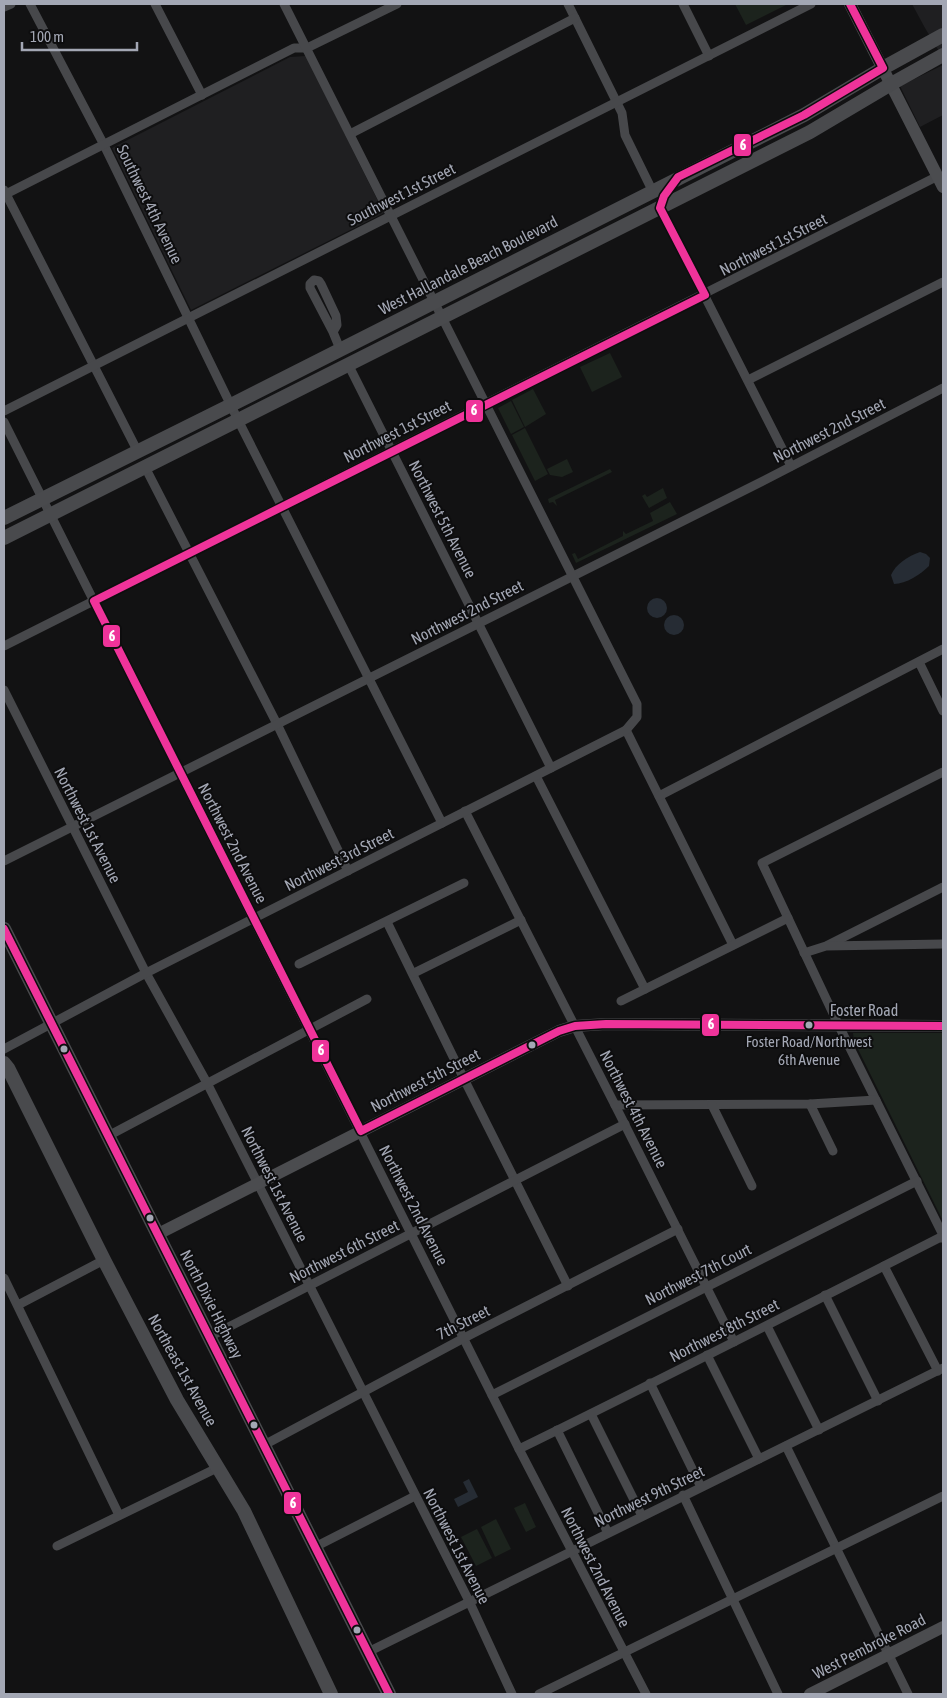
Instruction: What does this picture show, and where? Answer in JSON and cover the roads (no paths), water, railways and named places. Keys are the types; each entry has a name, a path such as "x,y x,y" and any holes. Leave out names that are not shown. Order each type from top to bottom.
{"main road":[{"name":"West Hallandale Beach Boulevard","path":"4,518 231,406 652,190 804,115 943,35"},
{"name":"West Hallandale Beach Boulevard","path":"4,538 810,132 943,56"},
{"path":"660,208 660,202 678,177"},
{"path":"630,223 648,204 652,197 652,190"},
{"name":"North Dixie Highway","path":"4,929 389,1694"},
{"name":"Northeast 1st Avenue","path":"4,1063 177,1400 244,1511 331,1694"}],"street":[{"path":"4,7 11,4"},
{"name":"Southwest 4th Avenue","path":"30,4 104,145 238,420"},
{"path":"155,4 202,95"},
{"path":"284,4 573,576"},
{"path":"138,452 4,193 104,145 294,48 307,48 397,4"},
{"path":"568,4 624,117 625,134 652,190"},
{"path":"683,4 709,56"},
{"name":"Southwest 1st Street","path":"4,411 811,4"},
{"path":"850,4 941,182"},
{"path":"350,134 575,18"},
{"name":"Northwest 1st Street","path":"4,646 705,295 941,182"},
{"path":"660,208 791,466"},
{"path":"333,332 337,325 336,316 321,284 314,280 311,281 310,288 340,349"},
{"path":"748,380 943,282"},
{"name":"Northwest 5th Avenue","path":"348,364 551,768"},
{"name":"Northwest 2nd Street","path":"4,861 73,828 943,388"},
{"path":"238,420 442,823"},
{"name":"Northwest 2nd Avenue","path":"4,422 492,1395 646,1694"},
{"path":"145,467 277,724 348,871"},
{"name":"Northwest 3rd Street","path":"4,1049 146,973 626,730 637,717 636,704 573,576"},
{"path":"659,796 943,649"},
{"path":"919,662 943,711"},
{"name":"Northwest 1st Avenue","path":"4,690 146,973 207,1083 364,1392 512,1694"},
{"path":"626,730 733,945"},
{"path":"943,772 762,863 839,1026 943,1236"},
{"path":"536,776 645,989"},
{"name":"Northwest 4th Avenue","path":"465,811 734,1342"},
{"path":"299,964 388,922 464,883"},
{"path":"804,953 826,946 943,887"},
{"path":"621,1001 788,918"},
{"path":"414,973 520,920"},
{"path":"388,922 568,1286"},
{"path":"826,946 943,944"},
{"path":"108,1136 367,999"},
{"name":"Foster Road","path":"575,1026 606,1024 943,1026"},
{"name":"Northwest 5th Street","path":"158,1234 560,1031 575,1026"},
{"path":"615,1105 810,1104 876,1100"},
{"path":"810,1104 833,1151"},
{"path":"712,1105 752,1186"},
{"name":"Northwest 6th Street","path":"209,1337 625,1124"},
{"name":"Northwest 7th Court","path":"492,1395 917,1181"},
{"name":"7th Street","path":"264,1445 464,1338 678,1229"},
{"name":"Northwest 8th Street","path":"519,1448 767,1326 943,1236"},
{"path":"18,1305 104,1260"},
{"path":"884,1266 941,1370"},
{"path":"4,1278 120,1515"},
{"path":"825,1295 878,1401"},
{"path":"767,1326 819,1430"},
{"path":"707,1355 759,1460"},
{"name":"Northwest 9th Street","path":"368,1652 468,1601 941,1370"},
{"path":"650,1384 701,1487"},
{"path":"591,1414 642,1516"},
{"path":"557,1430 608,1533"},
{"path":"786,1446 908,1694"},
{"path":"57,1546 217,1468"},
{"path":"315,1547 416,1496"},
{"path":"683,1496 778,1694"},
{"path":"539,1694 943,1496"},
{"name":"West Pembroke Road","path":"810,1694 943,1627"}],"place":[{"name":"Foster Road/Northwest 6th Avenue","path":"809,1025"}]}
